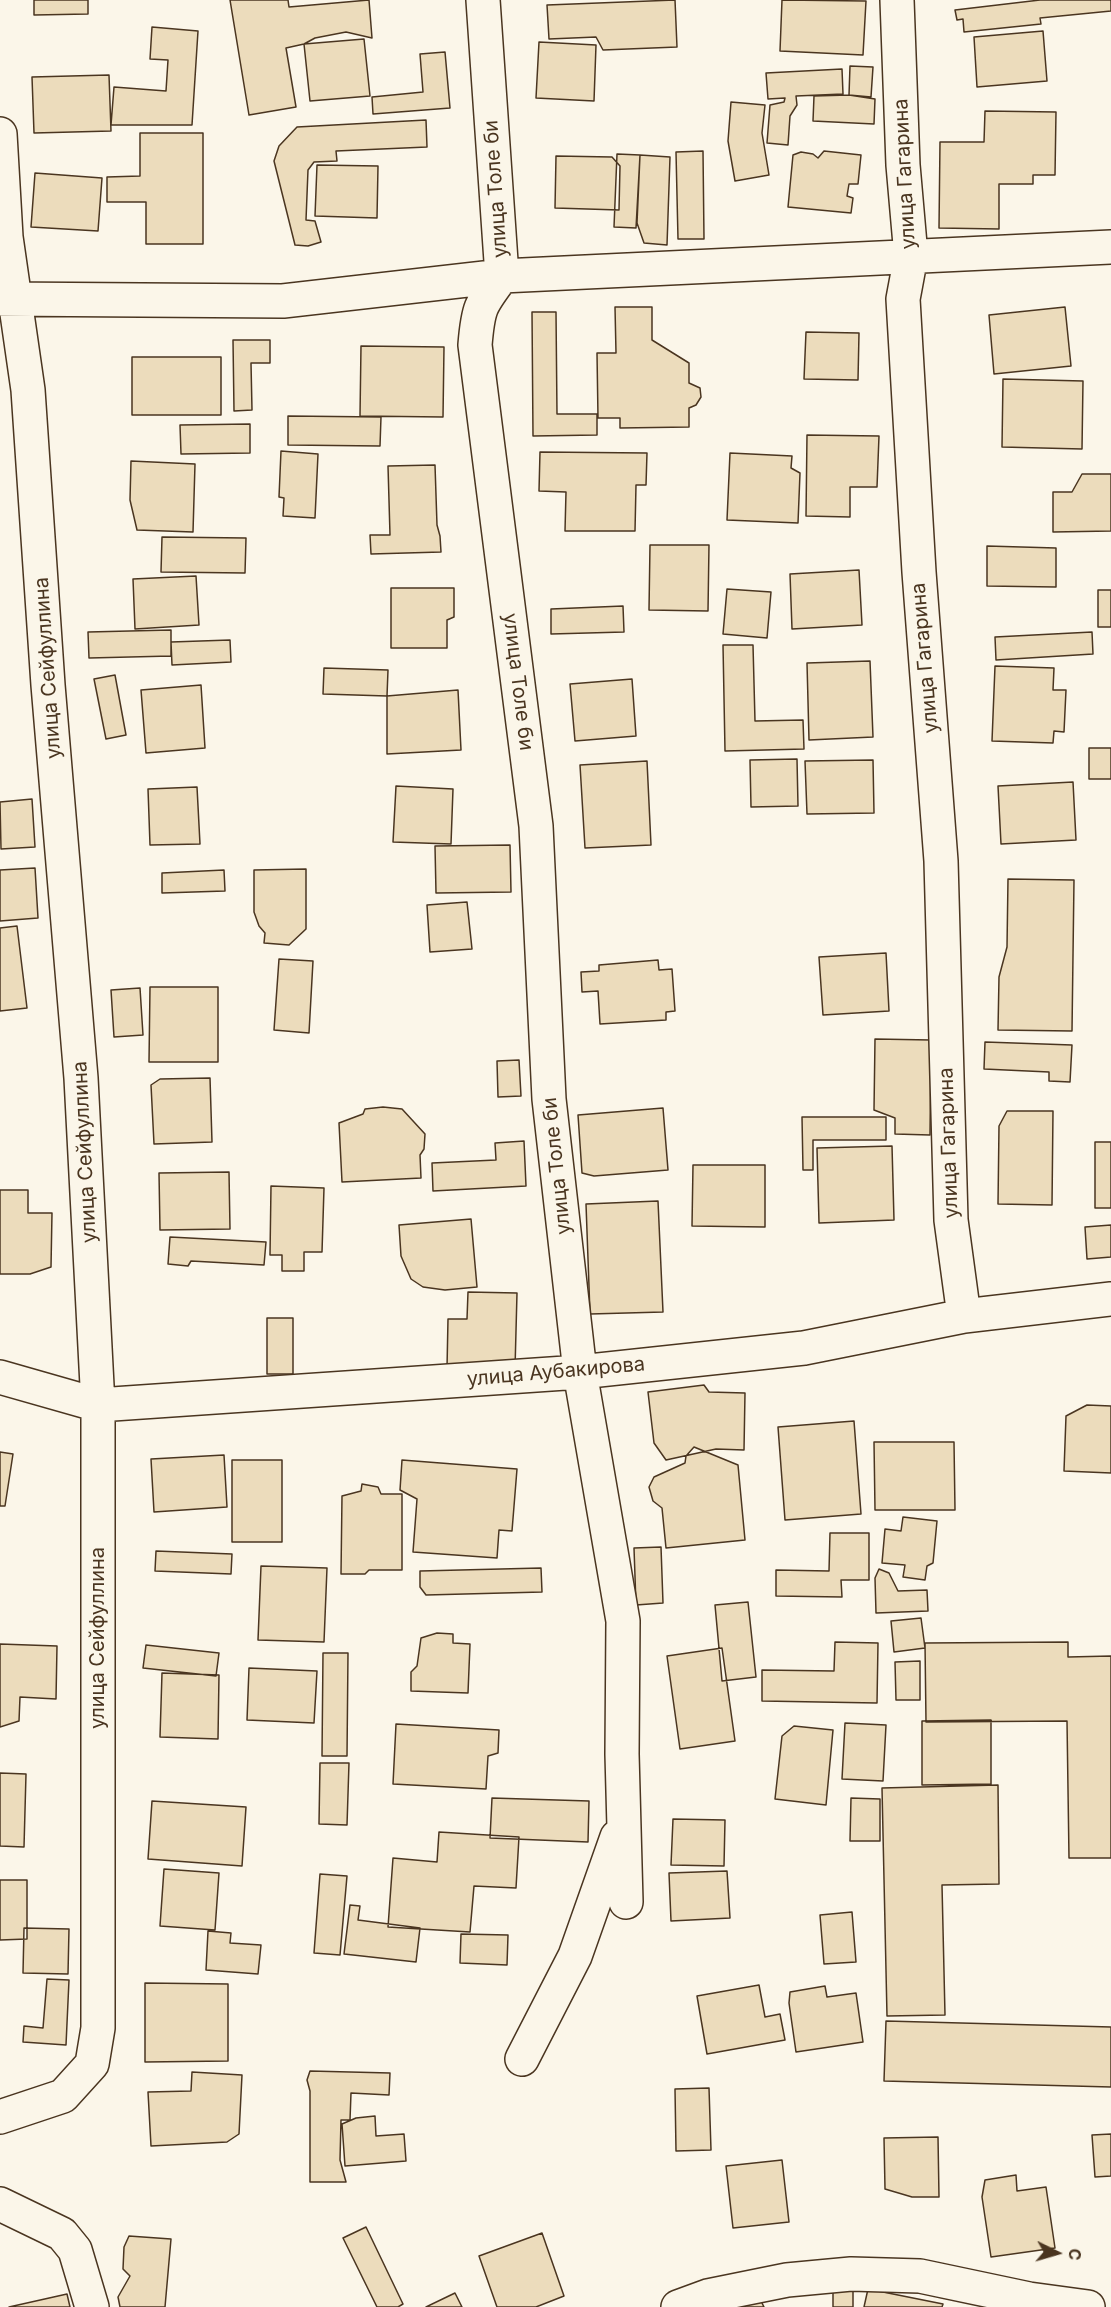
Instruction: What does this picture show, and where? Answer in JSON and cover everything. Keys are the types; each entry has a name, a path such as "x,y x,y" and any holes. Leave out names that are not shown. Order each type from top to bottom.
{"street":[{"name":"улица Толе би","path":"483,0 502,276 477,313 475,345 536,826 549,1099 580,1372 623,1621 622,1754 626,1902"},
{"name":"улица Гагарина","path":"897,0 903,165 911,256 903,300 918,572 941,861 951,1220 964,1316"},
{"name":"улица Сейфуллина","path":"0,134 7,299 28,390 48,685 81,1078 98,1405 98,2028 92,2064 63,2096 0,2117"},
{"path":"7,299 283,300 502,276 1111,247"},
{"name":"улица Аубакирова","path":"0,1377 98,1405 580,1372 804,1348 964,1316 1111,1299"},
{"path":"522,2059 575,1956 624,1815"},
{"path":"0,2204 62,2234 75,2250 92,2307"},
{"path":"678,2307 708,2296 787,2280 851,2274 920,2276 1029,2299 1088,2307"}],"building":[{"path":"34,0 88,0 88,14 34,15"},
{"path":"230,0 288,0 289,7 369,0 372,38 346,32 315,38 304,44 286,48 296,107 249,115"},
{"path":"675,0 677,47 603,50 596,37 549,39 547,5"},
{"path":"782,0 866,1 863,55 780,51"},
{"path":"1040,0 1111,0 1111,11 1040,18 1041,24 964,32 963,19 957,20 955,10"},
{"path":"152,27 198,31 192,125 111,125 114,87 166,91 168,60 150,59"},
{"path":"1043,31 1047,81 977,87 974,37"},
{"path":"364,39 370,96 310,101 304,44"},
{"path":"539,42 596,45 594,101 536,98"},
{"path":"445,52 450,108 373,114 372,97 423,92 420,54"},
{"path":"850,66 873,67 871,97 849,95"},
{"path":"842,69 843,94 796,96 797,105 790,116 788,145 767,143 770,105 784,102 785,98 768,99 766,73"},
{"path":"109,75 111,131 34,133 32,77"},
{"path":"849,95 875,99 874,124 813,121 814,96"},
{"path":"731,102 765,105 762,133 769,175 735,181 728,141"},
{"path":"985,111 1056,112 1055,175 1033,175 1033,184 999,184 999,229 939,228 940,142 984,142"},
{"path":"426,120 427,147 336,151 337,161 314,162 308,170 306,220 315,221 321,242 308,246 295,245 274,161 279,146 297,127"},
{"path":"140,133 203,133 203,244 146,244 146,202 107,202 107,177 140,176"},
{"path":"703,151 704,239 678,239 676,152"},
{"path":"824,151 861,155 858,184 849,184 847,196 853,198 851,213 788,207 793,155 801,152 813,154 818,158"},
{"path":"617,154 640,155 636,228 614,227"},
{"path":"640,155 670,157 667,245 644,243 637,223"},
{"path":"556,156 612,157 620,166 619,210 555,208"},
{"path":"317,165 378,166 377,218 315,216"},
{"path":"35,173 102,178 98,231 31,227"},
{"path":"615,307 652,307 652,340 689,363 689,383 700,388 701,397 696,405 689,408 689,427 620,428 620,418 598,418 597,353 616,353"},
{"path":"1065,307 1071,366 994,374 989,315"},
{"path":"532,312 556,312 557,414 597,414 597,435 533,436"},
{"path":"806,332 859,333 858,380 804,379"},
{"path":"233,340 270,340 270,363 251,363 252,410 234,411"},
{"path":"361,346 444,347 443,417 360,416"},
{"path":"132,357 221,357 221,415 132,415"},
{"path":"1003,379 1083,381 1082,449 1002,447"},
{"path":"288,416 381,417 380,446 288,445"},
{"path":"250,424 250,453 181,454 180,425"},
{"path":"807,435 879,436 877,487 850,487 850,517 806,516"},
{"path":"281,451 318,454 315,518 283,516 284,498 279,497"},
{"path":"540,452 647,453 646,485 636,485 635,531 565,531 566,492 539,491"},
{"path":"730,453 792,456 791,468 800,473 798,523 727,520"},
{"path":"131,461 195,464 193,532 137,530 130,500"},
{"path":"435,465 437,525 441,552 371,554 370,535 390,535 388,466"},
{"path":"1082,474 1111,474 1111,531 1053,532 1053,492 1072,492"},
{"path":"162,537 246,538 245,573 161,572"},
{"path":"650,545 709,545 708,611 649,610"},
{"path":"987,546 1056,548 1056,587 987,586"},
{"path":"859,570 862,625 792,629 790,574"},
{"path":"196,576 199,625 135,629 133,579"},
{"path":"391,588 454,588 454,617 447,620 447,648 391,648"},
{"path":"727,589 771,592 767,638 723,634"},
{"path":"1098,590 1111,590 1111,627 1098,627"},
{"path":"623,606 624,632 551,634 551,609"},
{"path":"171,630 171,656 89,658 88,632"},
{"path":"1092,632 1093,654 996,660 995,637"},
{"path":"230,640 231,662 172,665 171,642"},
{"path":"723,645 753,645 755,721 803,720 804,749 725,751"},
{"path":"870,661 873,737 809,740 807,663"},
{"path":"995,666 1054,668 1053,690 1066,690 1064,732 1054,731 1053,743 992,741"},
{"path":"324,668 388,670 387,696 323,694"},
{"path":"115,675 126,735 106,739 94,679"},
{"path":"632,679 636,736 575,741 570,684"},
{"path":"201,685 205,748 146,753 141,690"},
{"path":"458,690 461,750 387,754 387,696"},
{"path":"1089,748 1111,748 1111,779 1089,779"},
{"path":"797,759 798,806 751,807 750,760"},
{"path":"873,760 874,813 807,814 805,761"},
{"path":"647,761 651,845 585,848 580,765"},
{"path":"1073,782 1076,840 1001,844 998,786"},
{"path":"396,786 453,789 451,844 393,842"},
{"path":"197,787 200,844 150,845 148,789"},
{"path":"32,799 35,847 1,849 0,802"},
{"path":"510,845 511,892 436,893 435,846"},
{"path":"35,868 38,918 0,921 0,870"},
{"path":"306,869 306,929 289,945 264,943 265,933 259,926 254,912 254,870"},
{"path":"224,870 225,891 162,893 162,873"},
{"path":"1008,879 1074,880 1072,1031 998,1030 999,977 1007,947"},
{"path":"467,902 472,949 430,952 427,905"},
{"path":"17,926 27,1008 0,1011 0,928"},
{"path":"886,953 889,1011 823,1015 819,957"},
{"path":"279,959 313,961 309,1033 274,1030"},
{"path":"658,960 659,970 672,969 675,1011 666,1012 666,1020 600,1024 598,991 582,992 581,972 599,971 599,965"},
{"path":"150,987 218,987 218,1062 149,1062"},
{"path":"140,988 143,1035 114,1037 111,990"},
{"path":"875,1039 931,1040 930,1135 895,1134 895,1118 874,1110"},
{"path":"985,1042 1072,1045 1070,1082 1049,1081 1049,1072 984,1069"},
{"path":"519,1060 521,1096 498,1097 497,1061"},
{"path":"210,1078 212,1142 154,1144 151,1085 160,1079"},
{"path":"383,1107 402,1109 425,1134 424,1149 420,1155 421,1178 342,1182 339,1123 363,1114 365,1109"},
{"path":"663,1108 668,1170 594,1176 582,1173 578,1115"},
{"path":"1007,1111 1053,1111 1052,1205 998,1204 999,1126"},
{"path":"802,1117 886,1117 886,1140 813,1140 813,1170 803,1170"},
{"path":"524,1141 526,1186 433,1191 432,1163 496,1160 495,1143"},
{"path":"1095,1142 1111,1142 1111,1208 1095,1208"},
{"path":"892,1146 894,1220 819,1223 817,1148"},
{"path":"693,1165 765,1165 765,1227 692,1226"},
{"path":"229,1172 230,1229 160,1230 159,1173"},
{"path":"271,1186 324,1188 322,1252 304,1252 304,1271 282,1271 282,1255 270,1255"},
{"path":"0,1190 28,1190 28,1213 52,1213 51,1267 30,1274 0,1274"},
{"path":"658,1201 663,1312 590,1314 586,1204"},
{"path":"471,1219 477,1287 445,1290 423,1287 411,1279 401,1256 399,1225"},
{"path":"1111,1225 1111,1257 1087,1259 1085,1227"},
{"path":"170,1237 266,1242 264,1265 191,1261 188,1266 168,1264"},
{"path":"468,1292 517,1293 515,1369 447,1368 448,1319 467,1319"},
{"path":"267,1318 293,1318 293,1374 267,1374"},
{"path":"704,1385 709,1392 745,1393 744,1450 716,1449 666,1460 654,1443 648,1392"},
{"path":"1087,1405 1111,1406 1111,1473 1064,1471 1066,1416"},
{"path":"854,1421 861,1514 785,1520 778,1427"},
{"path":"874,1442 954,1442 955,1510 875,1510"},
{"path":"694,1447 738,1465 745,1540 666,1548 662,1508 653,1501 649,1487 654,1477 685,1463 686,1456"},
{"path":"0,1452 13,1454 5,1506 0,1506"},
{"path":"224,1455 227,1507 154,1512 151,1459"},
{"path":"232,1460 282,1460 282,1542 232,1542"},
{"path":"402,1460 517,1469 512,1531 499,1530 497,1558 413,1552 417,1499 400,1490"},
{"path":"362,1484 378,1487 381,1494 402,1494 402,1570 369,1570 365,1574 341,1574 342,1496 361,1491"},
{"path":"903,1517 937,1521 933,1563 927,1566 925,1580 903,1577 905,1565 882,1563 885,1529 901,1531"},
{"path":"830,1533 869,1533 869,1580 841,1580 842,1597 776,1596 776,1570 829,1571"},
{"path":"661,1547 663,1603 636,1605 634,1548"},
{"path":"156,1551 232,1554 231,1574 155,1571"},
{"path":"261,1566 327,1568 324,1642 258,1640"},
{"path":"541,1568 542,1592 426,1595 420,1587 420,1571"},
{"path":"879,1569 889,1573 898,1591 927,1590 928,1611 876,1613 875,1578"},
{"path":"748,1602 756,1677 722,1681 715,1605"},
{"path":"921,1618 925,1648 894,1652 891,1621"},
{"path":"437,1633 453,1634 453,1643 470,1644 468,1693 411,1691 411,1672 417,1666 421,1638"},
{"path":"835,1642 878,1643 877,1703 762,1701 762,1670 834,1671"},
{"path":"1068,1642 1068,1657 1111,1656 1111,1858 1069,1858 1067,1721 926,1722 925,1643"},
{"path":"0,1644 57,1646 56,1699 20,1697 19,1721 0,1727"},
{"path":"146,1645 219,1653 216,1676 143,1668"},
{"path":"722,1648 735,1741 680,1749 667,1656"},
{"path":"323,1653 348,1653 347,1756 322,1756"},
{"path":"920,1661 920,1700 896,1700 895,1662"},
{"path":"249,1668 317,1671 314,1723 247,1720"},
{"path":"162,1673 219,1675 218,1739 160,1737"},
{"path":"991,1720 991,1784 922,1785 922,1721"},
{"path":"845,1723 886,1725 883,1781 842,1779"},
{"path":"396,1724 499,1730 498,1753 488,1756 486,1789 393,1784"},
{"path":"794,1726 833,1730 826,1805 775,1799 782,1736"},
{"path":"320,1763 349,1763 347,1825 319,1824"},
{"path":"0,1773 26,1774 24,1847 0,1846"},
{"path":"998,1785 999,1884 942,1885 945,2015 887,2016 882,1788"},
{"path":"492,1798 589,1801 588,1842 490,1838"},
{"path":"851,1798 880,1799 880,1841 850,1841"},
{"path":"152,1801 246,1807 242,1866 148,1859"},
{"path":"673,1819 725,1820 724,1866 671,1865"},
{"path":"439,1832 519,1837 516,1888 474,1886 470,1932 388,1927 393,1858 437,1862"},
{"path":"164,1869 219,1873 215,1930 160,1926"},
{"path":"727,1871 730,1918 671,1921 669,1873"},
{"path":"320,1874 347,1876 340,1955 314,1953"},
{"path":"0,1880 27,1880 27,1939 0,1940"},
{"path":"350,1905 360,1906 358,1920 420,1928 416,1962 344,1954"},
{"path":"852,1912 856,1962 824,1964 820,1915"},
{"path":"24,1928 69,1929 68,1974 23,1973"},
{"path":"208,1931 231,1933 230,1943 261,1945 258,1974 206,1970"},
{"path":"461,1934 508,1935 507,1965 460,1963"},
{"path":"47,1979 69,1980 66,2045 23,2042 24,2026 43,2028"},
{"path":"145,1983 228,1984 228,2061 145,2062"},
{"path":"759,1985 765,2017 780,2014 785,2040 707,2054 697,1996"},
{"path":"825,1986 827,1997 856,1993 863,2042 796,2052 789,2003 790,1992"},
{"path":"886,2021 1111,2027 1111,2087 884,2081"},
{"path":"310,2071 390,2073 389,2095 351,2093 350,2120 341,2120 340,2160 346,2182 310,2182 310,2091 307,2080"},
{"path":"192,2072 242,2075 239,2134 227,2142 151,2146 148,2092 191,2091"},
{"path":"709,2088 711,2150 676,2151 675,2089"},
{"path":"375,2116 376,2136 404,2134 406,2161 345,2166 342,2124 356,2118"},
{"path":"1111,2134 1111,2176 1095,2177 1092,2135"},
{"path":"938,2137 939,2197 912,2197 885,2189 884,2138"},
{"path":"782,2160 789,2222 733,2228 726,2166"},
{"path":"1016,2175 1017,2191 1046,2187 1055,2248 991,2257 982,2197 985,2180"},
{"path":"366,2227 403,2304 398,2307 377,2307 343,2238"},
{"path":"542,2233 564,2296 536,2307 497,2307 479,2256"},
{"path":"129,2236 171,2239 165,2307 120,2307 118,2297 130,2276 123,2269 124,2247"},
{"path":"833,2286 853,2287 853,2307 833,2307"},
{"path":"868,2289 943,2304 942,2307 864,2307"},
{"path":"455,2293 462,2307 426,2307"},
{"path":"67,2294 70,2307 9,2307"},
{"path":"760,2299 764,2307 742,2307"}]}
